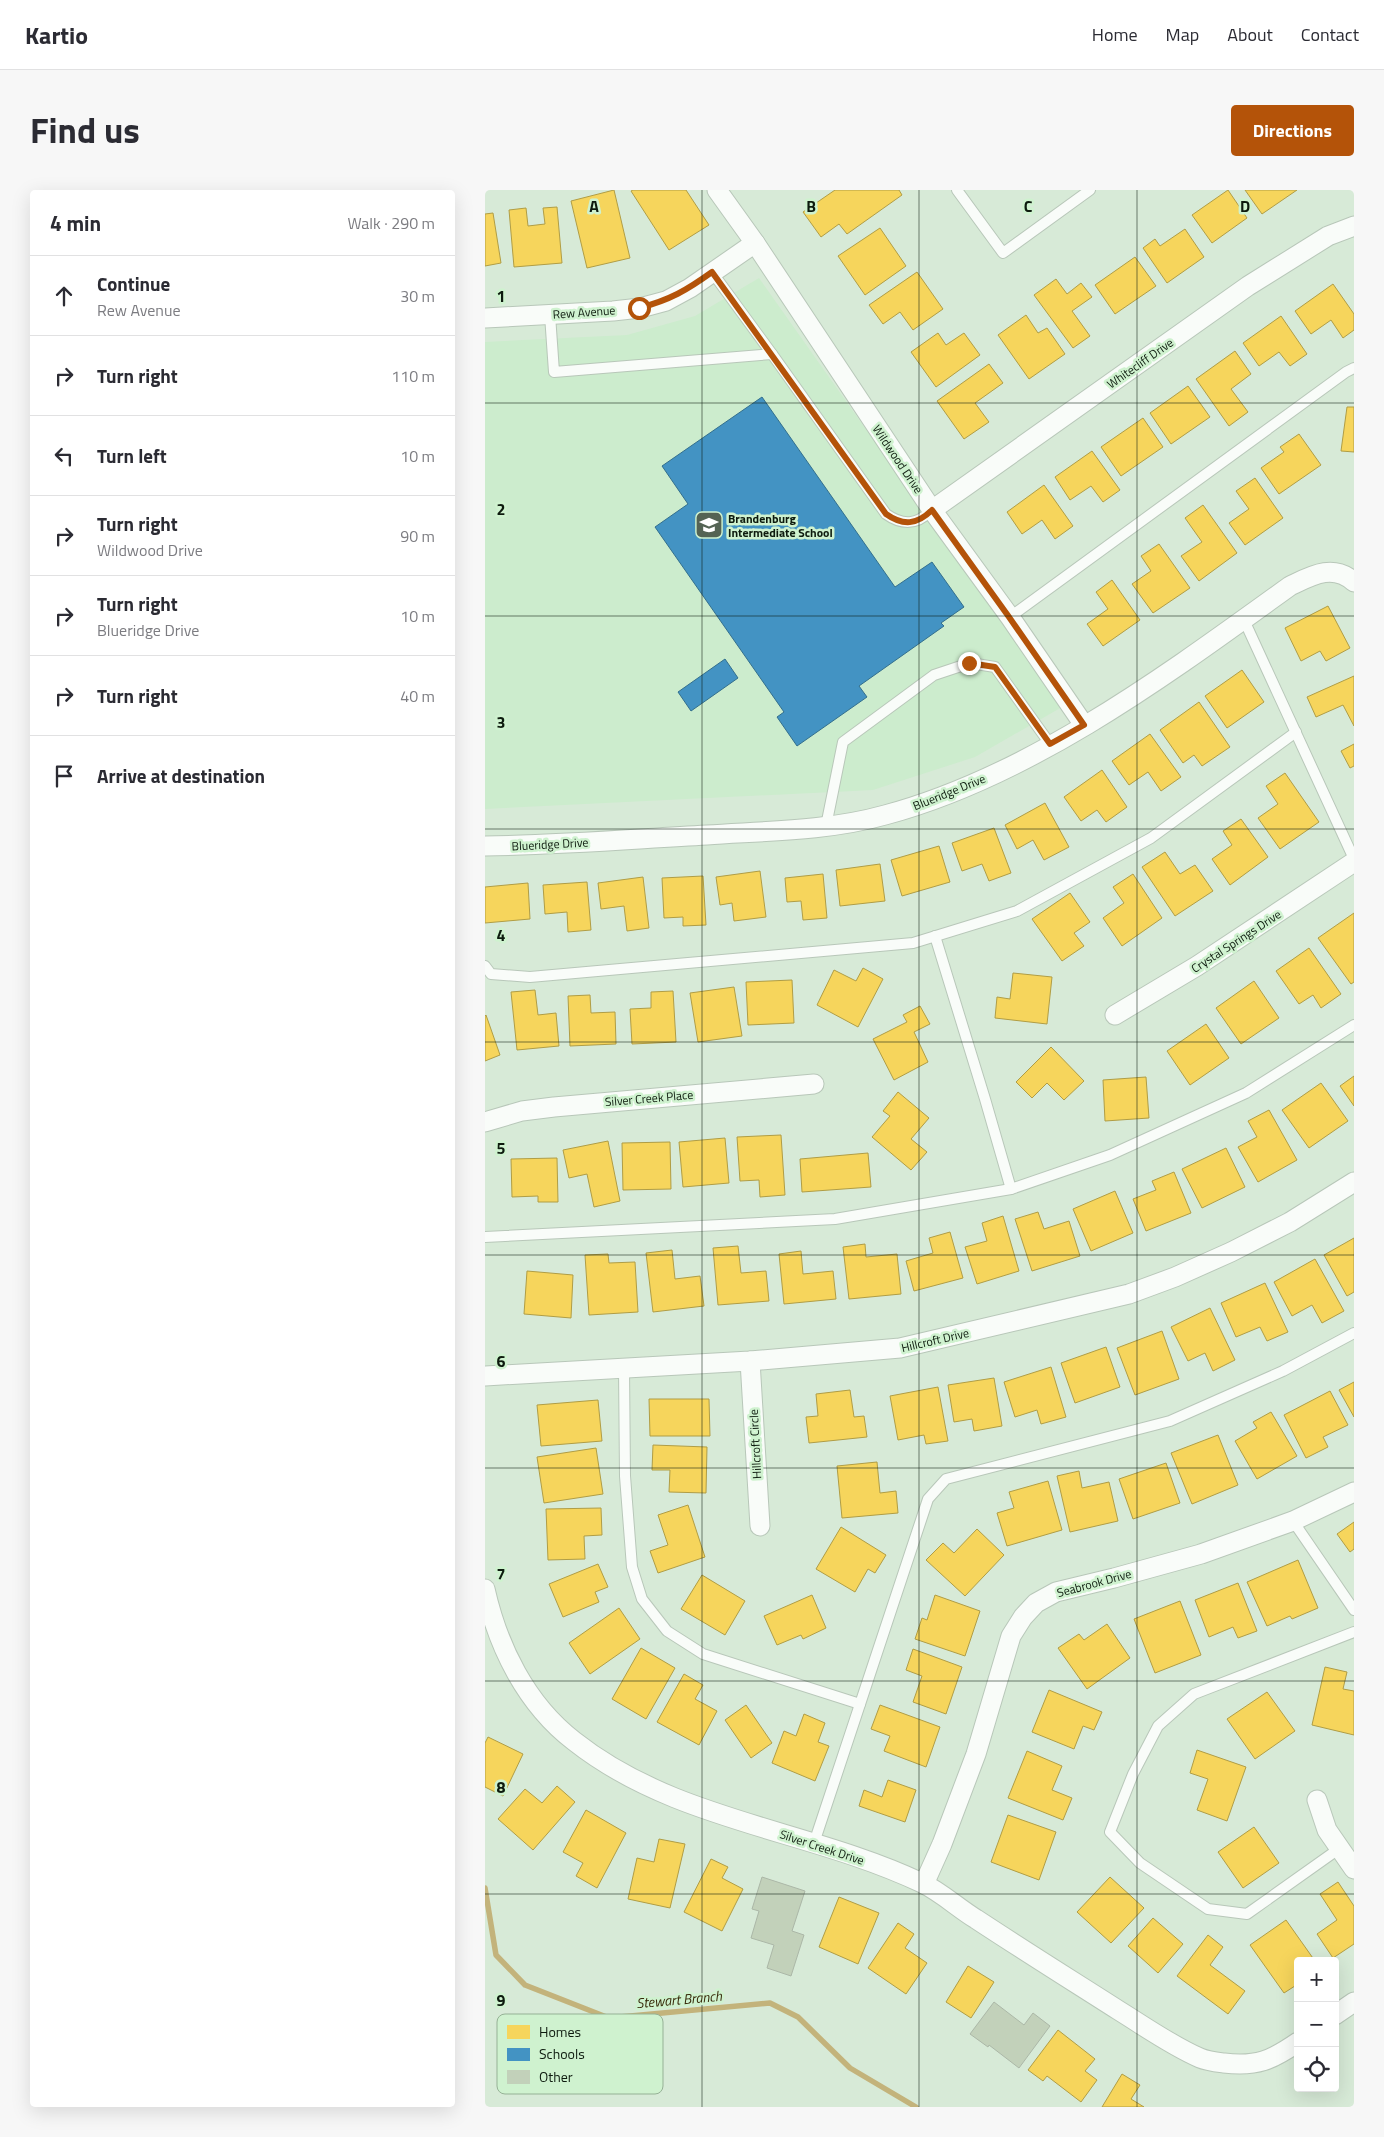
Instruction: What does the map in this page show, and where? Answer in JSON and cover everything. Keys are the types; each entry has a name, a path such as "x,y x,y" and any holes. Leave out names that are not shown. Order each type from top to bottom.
{"street":[{"name":"Wildwood Drive","path":"717,190 755,243 932,510 1084,725"},
{"name":"Whitecliff Drive","path":"932,510 1248,286 1328,236 1354,226"},
{"name":"Rew Avenue","path":"485,318 613,311 639,308 666,301 690,288 755,243"},
{"name":"Blueridge Drive","path":"485,846 536,846 826,826 883,816 934,800 988,777 1084,725 1170,673 1289,586 1326,571 1349,577 1354,582"},
{"name":"Crystal Springs Drive","path":"1115,1015 1197,966 1354,860"},
{"name":"Silver Creek Place","path":"485,1122 522,1111 554,1107 814,1084"},
{"name":"Hillcroft Drive","path":"485,1376 750,1361 900,1348 1129,1294 1175,1277 1231,1252 1290,1222 1354,1182"},
{"name":"Hillcroft Circle","path":"750,1361 759,1526"},
{"name":"Seabrook Drive","path":"924,1884 943,1844 973,1763 1011,1636 1023,1617 1037,1603 1056,1592 1201,1554 1293,1521 1354,1492"},
{"name":"Silver Creek Drive","path":"485,1589 491,1613 492,1639 545,1713 571,1739 608,1766 651,1789 691,1805 814,1843 924,1884 1149,2029 1200,2058 1240,2065 1258,2064 1279,2055 1294,2045"},
{"path":"1317,1800 1327,1830 1354,1869"},
{"path":"1339,2012 1354,2002"}],"lane":[{"path":"957,190 1003,253 1089,190"},
{"path":"712,272 886,514 895,520 905,523 920,520 932,510"},
{"path":"550,315 554,372 772,354"},
{"path":"1009,617 1354,368"},
{"path":"1243,620 1354,860"},
{"path":"826,826 843,742 934,675 969,663 995,667 1050,744"},
{"path":"485,966 491,974 530,977 913,942 935,936 1017,911 1151,838 1296,732"},
{"path":"935,936 1011,1188"},
{"path":"485,1237 835,1219 1011,1188 1110,1155 1247,1093 1354,1025"},
{"path":"814,1843 928,1498 946,1479 1170,1422 1283,1371 1354,1333"},
{"path":"624,1368 625,1485 632,1567 642,1599 667,1631 703,1654 860,1704"},
{"path":"1293,1521 1354,1610"},
{"path":"1340,1848 1247,1914 1208,1909 1140,1863 1109,1832 1133,1774 1158,1726 1194,1694 1354,1632"}],"shaded area":[{"name":"Brandenburg Intermediate School","path":"759,278 1062,707 975,757 873,790 485,809 485,342 627,335 695,316"}],"building: Homes":[{"path":"614,190 630,258 587,268 571,201"},
{"path":"686,190 709,225 669,250 631,191"},
{"path":"835,190 899,190 902,195 847,234 839,224 821,237 803,212"},
{"path":"1228,190 1247,218 1212,243 1192,215"},
{"path":"1245,190 1297,190 1262,214"},
{"path":"557,207 562,263 514,267 509,210 526,208 528,226 545,224 543,208"},
{"path":"493,213 501,263 485,266 485,214"},
{"path":"880,228 906,266 865,295 838,256"},
{"path":"1185,229 1204,257 1167,283 1143,248 1155,239 1160,246"},
{"path":"1135,257 1156,286 1115,314 1095,285"},
{"path":"917,272 943,309 913,330 900,312 883,324 869,305"},
{"path":"1056,279 1067,294 1081,283 1092,297 1072,311 1090,336 1073,348 1034,295"},
{"path":"1333,284 1354,314 1354,330 1343,338 1331,320 1311,334 1295,311"},
{"path":"1026,315 1038,333 1047,328 1065,354 1029,379 998,335"},
{"path":"1281,316 1307,354 1290,366 1279,352 1259,366 1243,343"},
{"path":"938,333 946,345 964,333 980,355 936,387 911,352"},
{"path":"1235,351 1251,374 1231,389 1248,412 1229,426 1196,379"},
{"path":"989,364 1003,383 975,403 989,422 964,439 937,401"},
{"path":"1188,386 1210,417 1171,444 1150,413"},
{"path":"1347,407 1354,407 1354,452 1341,451"},
{"path":"1143,418 1163,447 1121,476 1101,447"},
{"path":"1299,434 1321,465 1279,494 1261,468 1284,452 1280,447"},
{"path":"1092,451 1120,490 1103,502 1091,486 1070,500 1055,477"},
{"path":"1255,478 1283,518 1245,545 1229,523 1249,509 1236,491"},
{"path":"1044,485 1073,526 1055,539 1042,520 1022,534 1007,512"},
{"path":"1203,505 1237,553 1199,581 1181,556 1202,542 1185,518"},
{"path":"1159,544 1190,588 1153,613 1132,584 1151,571 1141,556"},
{"path":"1112,580 1140,620 1103,646 1087,624 1108,609 1096,592"},
{"path":"1328,606 1350,648 1326,661 1320,651 1301,661 1285,628"},
{"path":"1242,670 1264,702 1227,728 1205,696"},
{"path":"1354,676 1354,726 1343,705 1316,717 1307,697"},
{"path":"1199,702 1230,747 1202,766 1194,755 1183,763 1160,730"},
{"path":"1150,734 1181,777 1161,791 1148,772 1129,785 1112,761"},
{"path":"1354,744 1354,766 1350,768 1341,751"},
{"path":"1102,770 1127,807 1106,822 1097,810 1081,821 1064,797"},
{"path":"1285,773 1319,822 1280,849 1258,818 1278,804 1266,786"},
{"path":"1045,803 1069,847 1044,860 1033,840 1017,849 1005,825"},
{"path":"1241,819 1268,857 1230,885 1212,859 1232,845 1223,831"},
{"path":"994,828 1011,873 989,881 982,864 962,871 952,843"},
{"path":"939,846 950,882 902,896 891,860"},
{"path":"1165,852 1180,874 1195,865 1213,891 1175,916 1142,867"},
{"path":"880,864 885,901 840,906 836,870"},
{"path":"760,871 766,917 734,921 732,903 720,905 716,877"},
{"path":"823,874 827,918 803,920 801,901 787,902 785,878"},
{"path":"1133,874 1162,918 1122,946 1103,918 1124,903 1113,887"},
{"path":"703,876 706,925 683,926 683,917 664,918 662,878"},
{"path":"643,877 649,928 627,931 624,906 601,909 598,883"},
{"path":"587,882 591,930 568,932 567,912 545,914 543,885"},
{"path":"528,883 530,919 485,923 485,887"},
{"path":"1070,893 1090,922 1074,933 1084,946 1062,961 1032,919"},
{"path":"1354,913 1354,982 1351,984 1318,938"},
{"path":"1309,948 1341,994 1321,1008 1313,995 1299,1004 1276,971"},
{"path":"863,968 883,979 858,1027 817,1005 834,970 856,981"},
{"path":"1013,973 1052,977 1047,1024 995,1018 997,997 1010,999"},
{"path":"792,980 794,1023 748,1025 746,982"},
{"path":"1254,981 1279,1018 1241,1044 1216,1008"},
{"path":"734,987 742,1036 698,1042 690,993"},
{"path":"535,990 538,1015 556,1013 559,1046 517,1050 511,992"},
{"path":"673,991 676,1042 632,1044 630,1009 651,1008 651,992"},
{"path":"590,995 591,1013 615,1012 616,1044 570,1046 568,996"},
{"path":"920,1006 930,1024 914,1032 928,1062 894,1080 873,1039 907,1022 903,1015"},
{"path":"485,1016 500,1055 485,1061"},
{"path":"1206,1024 1229,1058 1190,1085 1167,1051"},
{"path":"1051,1047 1084,1081 1064,1100 1047,1083 1032,1098 1016,1082"},
{"path":"1354,1076 1354,1106 1340,1086"},
{"path":"1146,1077 1149,1118 1105,1121 1103,1080"},
{"path":"1321,1083 1348,1121 1309,1148 1282,1110"},
{"path":"898,1092 929,1118 911,1139 927,1152 911,1170 872,1137 890,1116 883,1111"},
{"path":"1269,1110 1297,1160 1258,1182 1238,1147 1257,1137 1248,1121"},
{"path":"781,1135 785,1195 760,1197 759,1180 740,1181 737,1137"},
{"path":"725,1138 729,1183 683,1187 679,1142"},
{"path":"608,1141 620,1201 594,1207 587,1174 569,1178 563,1150"},
{"path":"670,1142 671,1189 623,1190 622,1143"},
{"path":"1226,1148 1245,1187 1202,1208 1182,1169"},
{"path":"868,1153 871,1187 802,1192 800,1159"},
{"path":"557,1158 558,1202 538,1202 538,1196 512,1197 511,1159"},
{"path":"1174,1172 1191,1213 1146,1231 1133,1199 1156,1190 1152,1181"},
{"path":"1115,1191 1133,1233 1091,1251 1073,1209"},
{"path":"1038,1212 1044,1229 1069,1221 1080,1256 1032,1271 1015,1219"},
{"path":"1003,1216 1019,1271 977,1284 965,1247 987,1241 982,1223"},
{"path":"950,1232 963,1278 914,1291 906,1261 933,1253 929,1238"},
{"path":"1354,1238 1354,1292 1347,1296 1324,1255"},
{"path":"865,1244 866,1257 897,1254 901,1294 849,1299 843,1247"},
{"path":"738,1246 741,1273 766,1271 769,1301 718,1305 713,1248"},
{"path":"672,1250 675,1279 700,1276 704,1306 653,1312 646,1253"},
{"path":"801,1251 803,1274 833,1271 836,1299 784,1304 779,1254"},
{"path":"608,1254 609,1263 635,1262 638,1312 589,1315 585,1255"},
{"path":"1315,1259 1344,1311 1322,1323 1312,1305 1292,1316 1274,1282"},
{"path":"527,1271 573,1275 571,1318 524,1314"},
{"path":"1265,1283 1288,1332 1267,1341 1260,1327 1236,1337 1221,1303"},
{"path":"1210,1308 1235,1360 1213,1371 1205,1353 1188,1361 1171,1327"},
{"path":"1162,1331 1179,1379 1135,1395 1117,1348"},
{"path":"1106,1347 1120,1387 1075,1403 1061,1363"},
{"path":"1051,1367 1066,1417 1041,1424 1037,1410 1015,1417 1004,1382"},
{"path":"994,1378 1002,1426 974,1431 972,1419 954,1422 948,1385"},
{"path":"1354,1382 1354,1417 1339,1390"},
{"path":"938,1387 948,1441 926,1444 924,1435 898,1440 890,1396"},
{"path":"850,1390 854,1417 864,1416 867,1437 809,1443 806,1417 818,1416 816,1394"},
{"path":"1330,1391 1348,1425 1323,1437 1328,1447 1306,1458 1284,1415"},
{"path":"649,1399 709,1399 710,1436 650,1436"},
{"path":"598,1400 602,1441 541,1446 537,1405"},
{"path":"1271,1412 1297,1456 1257,1479 1235,1441 1257,1428 1253,1422"},
{"path":"1218,1435 1238,1485 1192,1504 1171,1453"},
{"path":"653,1445 707,1447 706,1493 669,1492 670,1470 652,1470"},
{"path":"596,1448 603,1494 544,1503 537,1457"},
{"path":"877,1462 880,1493 896,1491 898,1513 842,1518 837,1466"},
{"path":"1166,1463 1180,1503 1133,1519 1119,1479"},
{"path":"1079,1471 1082,1488 1109,1482 1118,1521 1070,1532 1057,1476"},
{"path":"1048,1481 1062,1530 1007,1546 997,1513 1014,1508 1009,1492"},
{"path":"688,1505 705,1557 658,1573 650,1551 668,1545 658,1515"},
{"path":"601,1508 602,1535 584,1536 585,1559 548,1560 546,1509"},
{"path":"1354,1522 1354,1549 1350,1552 1337,1534"},
{"path":"841,1527 886,1555 875,1573 868,1569 855,1592 816,1569"},
{"path":"977,1529 1004,1555 965,1596 926,1560 943,1543 954,1553"},
{"path":"1298,1560 1318,1608 1292,1619 1290,1616 1267,1626 1247,1582"},
{"path":"598,1564 608,1587 595,1592 599,1602 563,1617 549,1584"},
{"path":"702,1575 745,1601 725,1635 681,1609"},
{"path":"1238,1583 1257,1631 1238,1638 1233,1627 1209,1637 1195,1600"},
{"path":"812,1595 826,1628 803,1639 801,1635 777,1645 764,1616"},
{"path":"935,1595 980,1611 965,1656 915,1639 922,1618 927,1620"},
{"path":"1180,1601 1201,1655 1155,1673 1134,1619"},
{"path":"619,1608 640,1639 590,1674 569,1643"},
{"path":"1107,1624 1130,1658 1087,1689 1058,1648 1079,1634 1084,1640"},
{"path":"641,1648 675,1668 646,1719 612,1699"},
{"path":"913,1649 962,1667 946,1714 913,1702 922,1676 906,1670"},
{"path":"1325,1667 1347,1672 1343,1689 1354,1691 1354,1735 1312,1725"},
{"path":"684,1674 703,1685 695,1699 717,1711 699,1745 657,1722"},
{"path":"1049,1690 1102,1712 1094,1730 1083,1726 1074,1749 1032,1732"},
{"path":"1267,1692 1295,1731 1255,1759 1227,1719"},
{"path":"746,1705 772,1743 751,1758 725,1720"},
{"path":"880,1705 940,1727 926,1767 884,1751 890,1736 871,1729"},
{"path":"804,1714 825,1723 818,1742 829,1746 815,1781 772,1763 784,1731 796,1736"},
{"path":"488,1737 523,1754 503,1796 485,1787 485,1743"},
{"path":"1197,1750 1246,1767 1227,1821 1197,1810 1208,1779 1190,1773"},
{"path":"1027,1751 1062,1766 1052,1790 1072,1798 1063,1820 1008,1798"},
{"path":"888,1780 916,1790 905,1822 859,1806 864,1790 882,1797"},
{"path":"557,1786 575,1802 533,1850 498,1819 525,1789 542,1803"},
{"path":"586,1810 626,1833 597,1888 576,1876 583,1863 563,1852"},
{"path":"1008,1815 1056,1832 1039,1880 991,1862"},
{"path":"1254,1827 1279,1863 1243,1888 1218,1852"},
{"path":"659,1839 685,1844 670,1908 628,1899 637,1858 654,1862"},
{"path":"711,1859 728,1867 722,1878 743,1889 722,1931 684,1912"},
{"path":"1110,1877 1144,1908 1111,1943 1077,1912"},
{"path":"1338,1882 1354,1906 1354,1944 1334,1957 1332,1957 1317,1934 1337,1920 1320,1894"},
{"path":"839,1897 879,1913 858,1964 819,1947"},
{"path":"1153,1918 1183,1944 1158,1973 1128,1946"},
{"path":"1286,1920 1312,1957 1294,1957 1294,1987 1284,1993 1250,1945"},
{"path":"898,1923 914,1934 905,1948 927,1963 906,1994 868,1968"},
{"path":"1208,1935 1223,1947 1210,1965 1245,1991 1228,2014 1177,1976"},
{"path":"968,1966 994,1982 971,2018 946,2002"},
{"path":"1058,2030 1095,2059 1085,2071 1097,2080 1081,2102 1047,2076 1043,2081 1028,2070"},
{"path":"1122,2074 1140,2085 1131,2099 1144,2107 1102,2107"}],"building: Schools":[{"path":"762,397 895,587 932,562 964,607 941,623 944,626 859,686 867,697 797,746 777,717 784,712 655,527 688,504 662,466"},
{"path":"725,659 738,678 691,711 678,692"}],"building: Other":[{"path":"762,1877 805,1891 792,1931 804,1935 791,1976 767,1968 774,1945 751,1938 759,1911 752,1909"},
{"path":"994,2002 1024,2025 1033,2013 1050,2026 1019,2068 989,2045 988,2047 970,2034"}],"waterway":[{"name":"Stewart Branch","path":"485,1888 496,1955 525,1985 599,2014"},
{"name":"Stewart Branch","path":"652,2014 770,2003 798,2017 850,2068 916,2107"}],"place":[{"name":"Brandenburg Intermediate School","path":"709,525"}],"route":[{"path":"639,308 666,301 690,288 712,272 886,514 895,520 905,523 925,518 932,510 1084,725 1050,744 995,667 969,663"}]}
